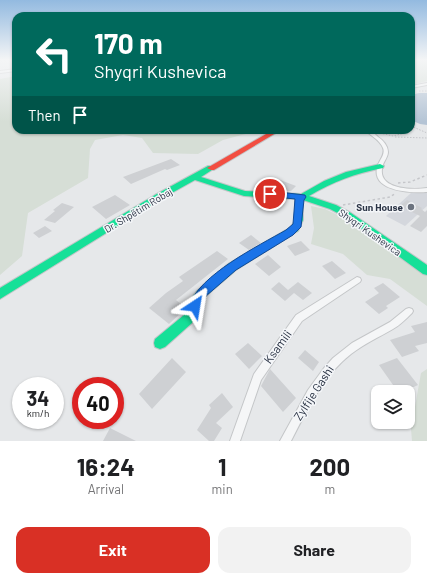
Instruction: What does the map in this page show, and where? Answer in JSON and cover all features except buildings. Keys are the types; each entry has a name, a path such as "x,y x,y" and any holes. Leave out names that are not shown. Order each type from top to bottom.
{"street":[{"path":"415,86 427,84"},
{"name":"Dr. Shpëtim Robaj","path":"0,294 194,177 271,134"},
{"path":"372,134 385,148 385,153 378,174 380,177 400,190 427,190"},
{"path":"160,343 188,319 197,299 220,277 242,260 295,229 298,225 299,199 330,182 371,166 380,166"},
{"name":"Shyqri Kushevica","path":"194,177 244,193 302,197 333,207 348,215 427,271"},
{"name":"Ksamili","path":"235,441 257,377 299,318 357,280"},
{"name":"Zylfije Gashi","path":"286,441 303,409 327,371 336,361 346,352 389,327 409,311"}],"path":[{"path":"415,128 427,133"},
{"path":"386,134 394,136 427,138"},
{"path":"394,136 404,134"},
{"path":"392,186 396,183 410,182 427,175"},
{"path":"333,207 390,197 400,190"}],"shaded area":[{"path":"0,81 12,81 12,134 246,134 223,140 198,154 153,153 142,138 123,135 95,140 90,149 88,178 28,213 22,256 0,275"},
{"path":"415,81 427,81 415,84"},
{"path":"411,193 427,193 427,206 405,226 386,216"},
{"path":"311,206 325,209 348,220 371,239 427,274 427,306 390,279 367,275 343,254 311,244 314,228"},
{"path":"427,369 427,441 412,441 411,429 415,429 415,407 421,373"}],"water":[{"path":"427,93 427,125 415,122 415,94"}],"traffic: fast":[{"path":"160,343 188,319 197,299 202,293 232,267 295,229 299,220 299,199 338,178 359,170 380,166"},
{"path":"0,294 158,197 211,168"},
{"path":"194,177 244,193 302,197 333,207 348,215 427,271"}],"traffic: jam":[{"path":"211,168 271,134"}],"place":[{"name":"Sun House","path":"411,207"}],"route":[{"path":"195,306 197,299 202,293 232,267 295,229 298,225 299,199 302,197 270,194"}]}
